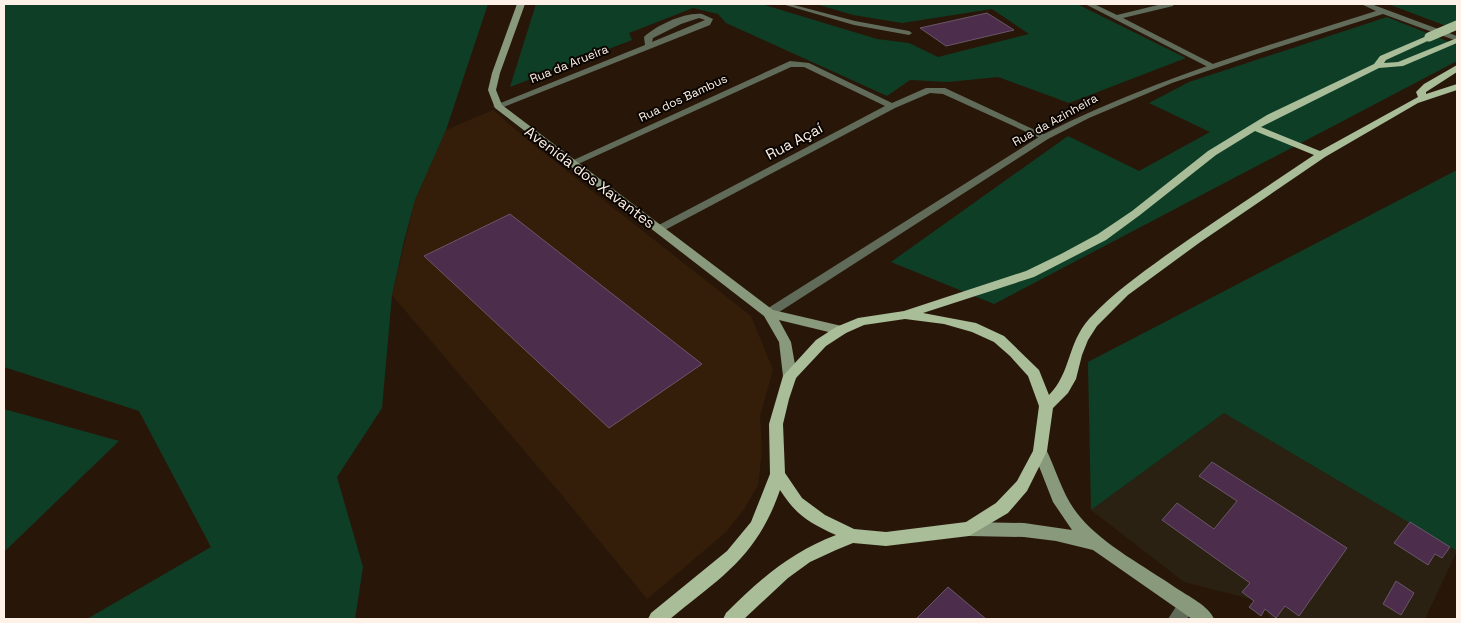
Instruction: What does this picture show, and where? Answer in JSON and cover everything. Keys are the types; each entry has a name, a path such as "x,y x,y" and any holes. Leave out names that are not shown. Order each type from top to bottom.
{"main road":[{"path":"498,106 492,90 496,73 521,4"},
{"path":"1374,68 1383,58 1457,25"},
{"path":"657,619 727,561 751,536 767,507 778,474 776,424 790,376 821,343 842,330 862,322 905,315 1030,274 1102,237 1136,213 1212,153 1270,117 1374,68 1400,64 1457,39"},
{"path":"1418,99 1421,92 1427,86 1457,68"},
{"path":"1046,406 1063,389 1069,379 1075,354 1093,323 1124,292 1195,240 1320,155 1418,99 1433,96 1457,87"},
{"name":"Avenida dos Xavantes","path":"498,106 769,313 785,342 790,376"},
{"path":"1254,127 1320,155"},
{"name":"Avenida dos Xavantes","path":"769,313 842,330"},
{"path":"905,315 944,320 976,328 999,339 1034,374 1046,406 1040,451 1022,486 1002,508 968,529"},
{"path":"1040,451 1058,497 1075,523 1098,544 1187,604 1205,619"},
{"path":"778,474 797,503 819,520 853,536 886,540 968,529 1024,530 1056,534 1098,544"},
{"path":"732,619 756,594 788,568 815,551 853,536"}],"street":[{"path":"1089,4 1213,66"},
{"path":"1117,17 1170,4"},
{"path":"1365,4 1457,39"},
{"name":"Rua da Azinheira","path":"769,313 1045,137 1082,117 1134,94 1213,66 1373,15 1389,13"},
{"name":"Rua da Arueira","path":"498,106 707,23 709,19 703,16 694,17 653,33 646,39 649,45"},
{"name":"Rua dos Bambus","path":"572,163 790,64 806,65 892,106"},
{"name":"Rua Açaí","path":"659,229 892,106 929,90 945,91 1045,137"},
{"path":"1177,619 1187,604"}],"lane":[{"path":"785,4 854,23 909,33"}],"shaded area":[{"path":"493,110 536,147 751,316 773,370 760,416 762,451 758,485 744,509 726,532 647,599 561,494 392,295 415,200 446,130"},
{"path":"1224,413 1457,551 1425,619 1271,619 1266,610 1261,616 1249,607 1253,601 1251,599 1184,582 1091,510"}],"green space":[{"path":"4,4 488,4 446,130 415,200 404,241 392,295 382,408 337,477 363,567 355,619 87,619 211,547 139,411 4,367"},
{"path":"536,4 761,4 877,39 909,43 938,57 1029,34 992,9 902,23 853,15 816,4 1077,4 1186,58 1069,103 998,77 948,82 910,80 887,96 726,23 718,14 693,8 629,33 632,40 510,87"},
{"path":"1388,4 1457,4 1457,30"},
{"path":"1387,17 1457,45 1457,61 994,304 891,262 1068,136 1139,171 1210,132 1149,103 1189,82"},
{"path":"1457,170 1457,551 1224,413 1091,510 1088,362"},
{"path":"4,409 119,441 4,552"}],"building":[{"path":"987,13 1014,30 946,46 920,28"},
{"path":"510,214 702,364 609,428 424,256"},
{"path":"1212,462 1347,548 1299,616 1285,606 1276,618 1265,609 1261,616 1249,607 1254,601 1242,592 1250,583 1162,520 1177,503 1214,529 1237,501 1199,476"},
{"path":"1410,522 1450,547 1442,558 1435,554 1428,565 1394,543"},
{"path":"1396,581 1414,593 1401,615 1383,604"},
{"path":"948,587 986,619 916,619"}]}
